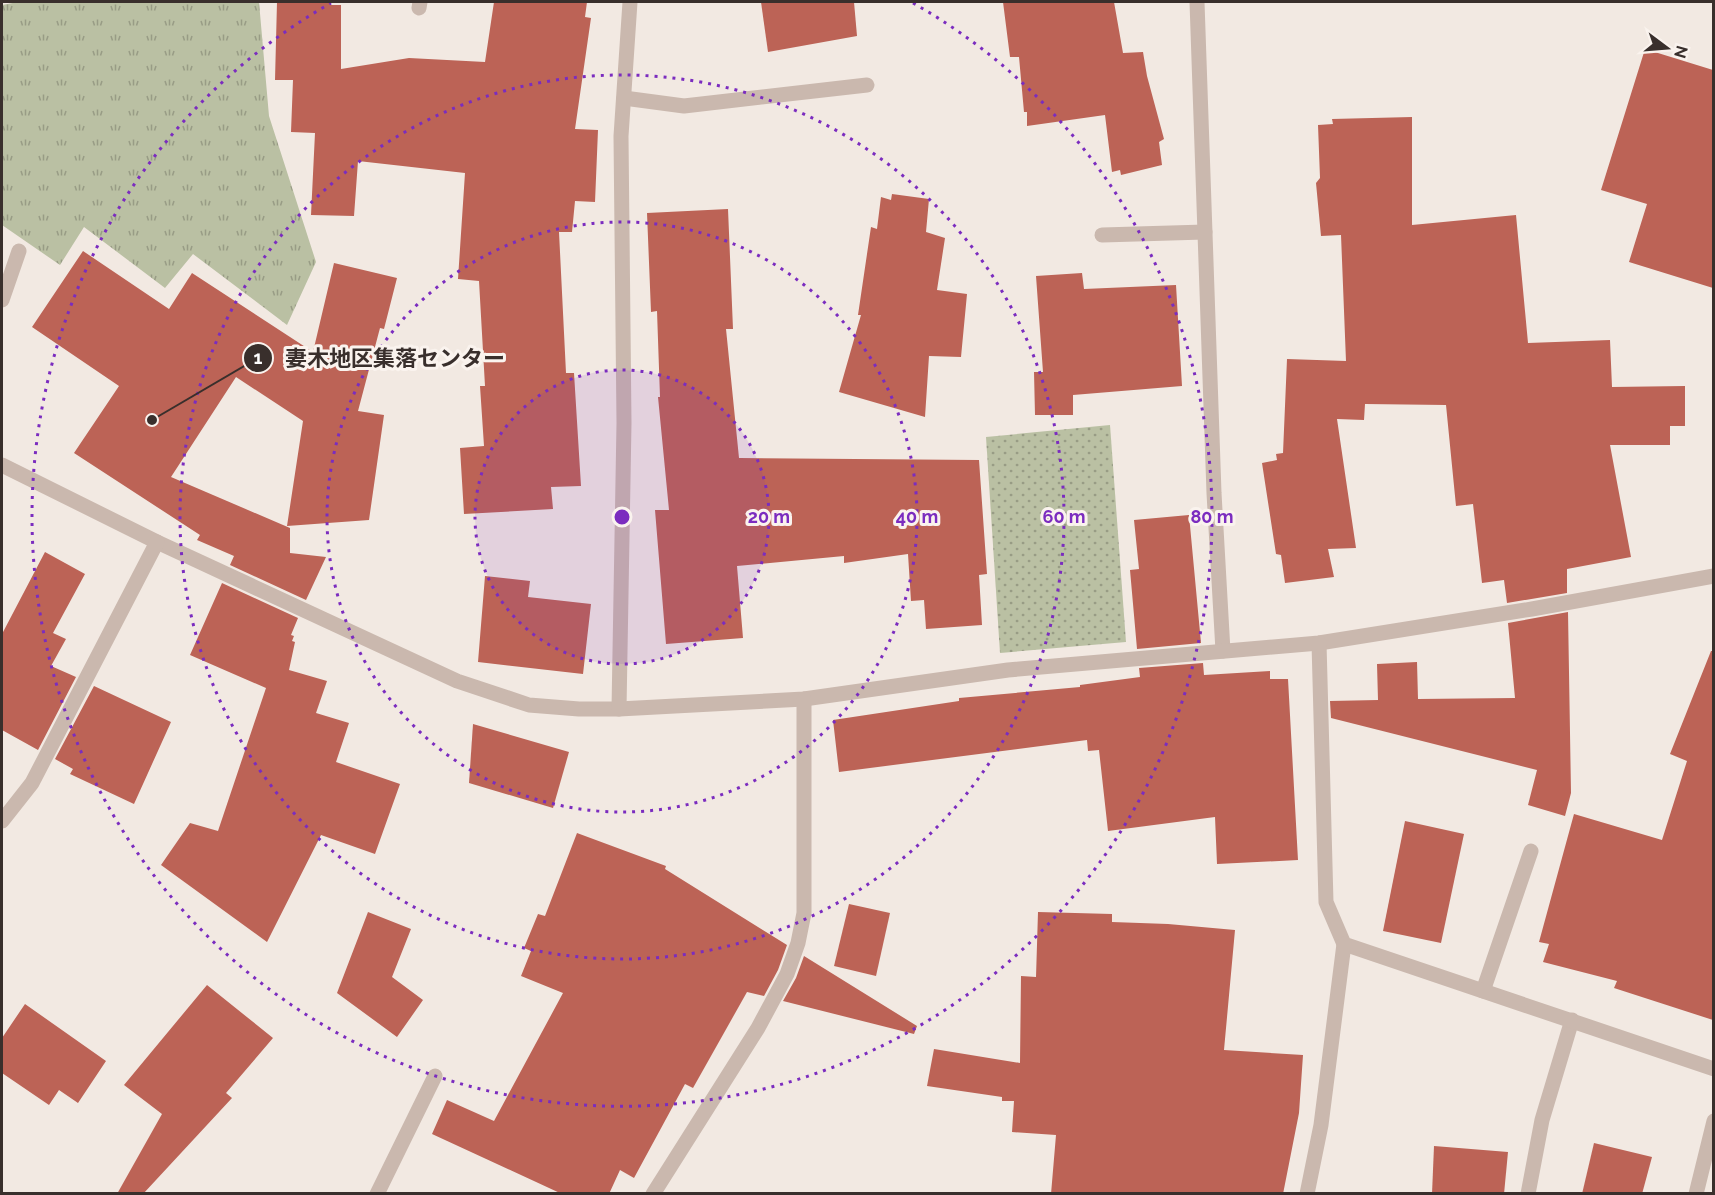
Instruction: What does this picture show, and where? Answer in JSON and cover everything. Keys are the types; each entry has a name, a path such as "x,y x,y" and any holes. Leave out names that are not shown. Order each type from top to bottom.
{"street":[{"path":"619,709 624,423 621,136 630,2"},
{"path":"1197,2 1214,493 1223,651"},
{"path":"624,98 684,106 867,85"},
{"path":"1102,235 1205,232"},
{"path":"2,300 20,251"},
{"path":"2,465 158,542 457,681 529,705 579,709 804,699 1008,670 1319,643 1532,609 1713,576"},
{"path":"2,821 32,783 158,542"},
{"path":"1307,1194 1321,1125 1344,944 1326,902 1319,643"},
{"path":"653,1194 758,1028 788,975 798,943 804,913 804,699"},
{"path":"1483,991 1531,851"},
{"path":"1344,944 1713,1069"},
{"path":"1528,1194 1542,1120 1572,1020"},
{"path":"377,1194 435,1076"},
{"path":"1696,1194 1713,1121"}],"green space":[{"path":"18,2 259,2 269,116 316,262 287,325 193,254 165,288 84,227 60,265 2,225 2,5"},
{"path":"1110,425 1126,642 1000,653 986,437"}],"building":[{"path":"277,2 331,2 331,5 341,5 341,69 409,58 485,62 494,2 587,2 585,17 591,18 575,129 598,130 595,202 575,201 572,232 559,232 566,373 574,373 581,486 551,487 553,509 464,514 460,448 484,446 480,386 485,386 479,281 458,279 465,173 358,161 354,216 311,215 315,133 291,132 293,80 275,80"},
{"path":"761,2 854,2 857,36 768,52"},
{"path":"1003,2 1114,2 1123,53 1143,52 1164,139 1159,142 1162,165 1121,175 1120,170 1112,172 1105,115 1027,126 1019,57 1010,57"},
{"path":"1645,49 1713,70 1713,288 1629,262 1647,204 1601,190"},
{"path":"1412,117 1412,225 1516,215 1528,343 1610,340 1612,387 1685,386 1685,426 1670,426 1670,445 1610,445 1631,557 1567,569 1567,593 1507,603 1504,580 1482,583 1473,504 1456,506 1446,405 1365,404 1364,420 1337,419 1356,548 1328,549 1334,577 1285,583 1281,555 1276,554 1262,463 1277,460 1276,454 1283,453 1287,359 1346,361 1341,235 1321,236 1316,183 1320,178 1318,125 1333,124 1332,119"},
{"path":"892,194 929,199 926,232 945,238 937,290 967,294 961,357 929,356 925,417 839,392 861,315 858,315 871,227 877,229 881,197 891,200"},
{"path":"728,209 733,329 726,329 739,458 979,460 987,574 979,575 982,625 926,629 924,600 911,601 908,554 844,563 844,556 737,566 743,638 666,644 655,510 669,510 658,397 660,397 657,311 651,312 647,213"},
{"path":"83,251 169,309 192,273 313,352 334,263 397,278 384,329 380,328 358,411 384,415 369,520 287,526 303,421 236,377 171,477 290,528 290,553 326,557 306,600 230,565 234,556 197,540 200,535 74,453 119,386 32,327"},
{"path":"1082,273 1084,289 1176,285 1182,386 1073,395 1073,415 1035,415 1034,372 1043,372 1036,276"},
{"path":"1189,515 1201,643 1137,649 1130,570 1139,569 1134,520"},
{"path":"45,552 85,574 53,633 66,639 51,666 76,677 38,750 2,730 2,634"},
{"path":"485,576 530,581 528,597 591,604 583,674 478,662"},
{"path":"222,583 298,618 291,635 294,636 292,641 295,642 289,670 327,681 316,713 349,723 336,762 400,784 375,854 321,835 267,942 161,865 190,823 218,831 266,688 190,655"},
{"path":"1568,612 1571,793 1565,816 1528,805 1537,770 1331,718 1330,701 1378,700 1377,664 1417,662 1418,699 1515,698 1508,623"},
{"path":"1711,651 1713,651 1713,1020 1614,988 1617,981 1543,962 1549,944 1539,942 1574,814 1662,840 1687,761 1670,754"},
{"path":"1203,663 1204,675 1270,671 1270,679 1288,679 1298,860 1217,864 1215,817 1108,831 1099,750 1088,751 1087,740 839,772 833,720 959,701 959,698 1080,687 1080,685 1140,677 1139,668"},
{"path":"94,686 171,722 134,804 70,774 73,769 55,759"},
{"path":"473,724 569,752 553,808 469,783"},
{"path":"1405,821 1464,834 1441,943 1383,931"},
{"path":"577,833 666,866 665,869 787,945 778,970 764,996 747,992 693,1088 685,1084 634,1178 620,1170 609,1194 562,1194 432,1134 447,1100 494,1121 563,993 521,976 531,951 524,948 538,914 545,916"},
{"path":"849,904 890,913 876,976 834,966"},
{"path":"368,912 411,929 392,977 423,1000 397,1037 337,993"},
{"path":"1038,912 1112,914 1112,922 1235,930 1224,1050 1303,1055 1299,1113 1283,1194 1051,1194 1056,1135 1012,1132 1014,1101 1002,1101 1002,1097 927,1086 934,1049 1020,1063 1021,976 1036,977"},
{"path":"804,956 917,1026 914,1034 783,1001 796,978"},
{"path":"207,985 273,1038 226,1093 232,1098 143,1194 117,1194 162,1114 124,1085"},
{"path":"25,1004 106,1061 78,1103 59,1090 49,1105 2,1073 2,1038"},
{"path":"1594,1143 1652,1157 1642,1194 1582,1194"},
{"path":"1434,1146 1508,1152 1504,1194 1432,1194"}],"place":[{"name":"妻木地区集落センター","path":"152,420"}]}
